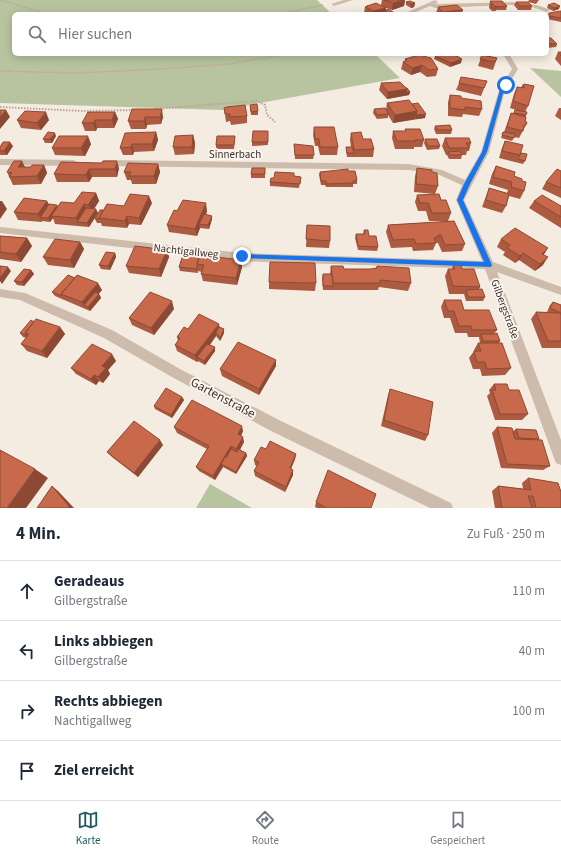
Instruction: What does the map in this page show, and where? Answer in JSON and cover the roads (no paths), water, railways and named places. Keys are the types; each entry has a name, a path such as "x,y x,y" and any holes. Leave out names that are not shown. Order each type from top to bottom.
{"street":[{"path":"334,4 350,0"},
{"path":"411,12 439,0"},
{"path":"430,4 434,6 510,2 537,5 547,10"},
{"name":"Gilbergstraße","path":"507,56 515,69 502,90 485,152 460,200 489,265 561,458"},
{"path":"0,162 83,163"},
{"name":"Sinnerbach","path":"97,163 409,167 439,172 467,184"},
{"name":"Nachtigallweg","path":"0,230 242,256 489,265 561,291"},
{"name":"Gartenstraße","path":"0,293 21,296 108,334 176,373 276,426 446,508"}]}
